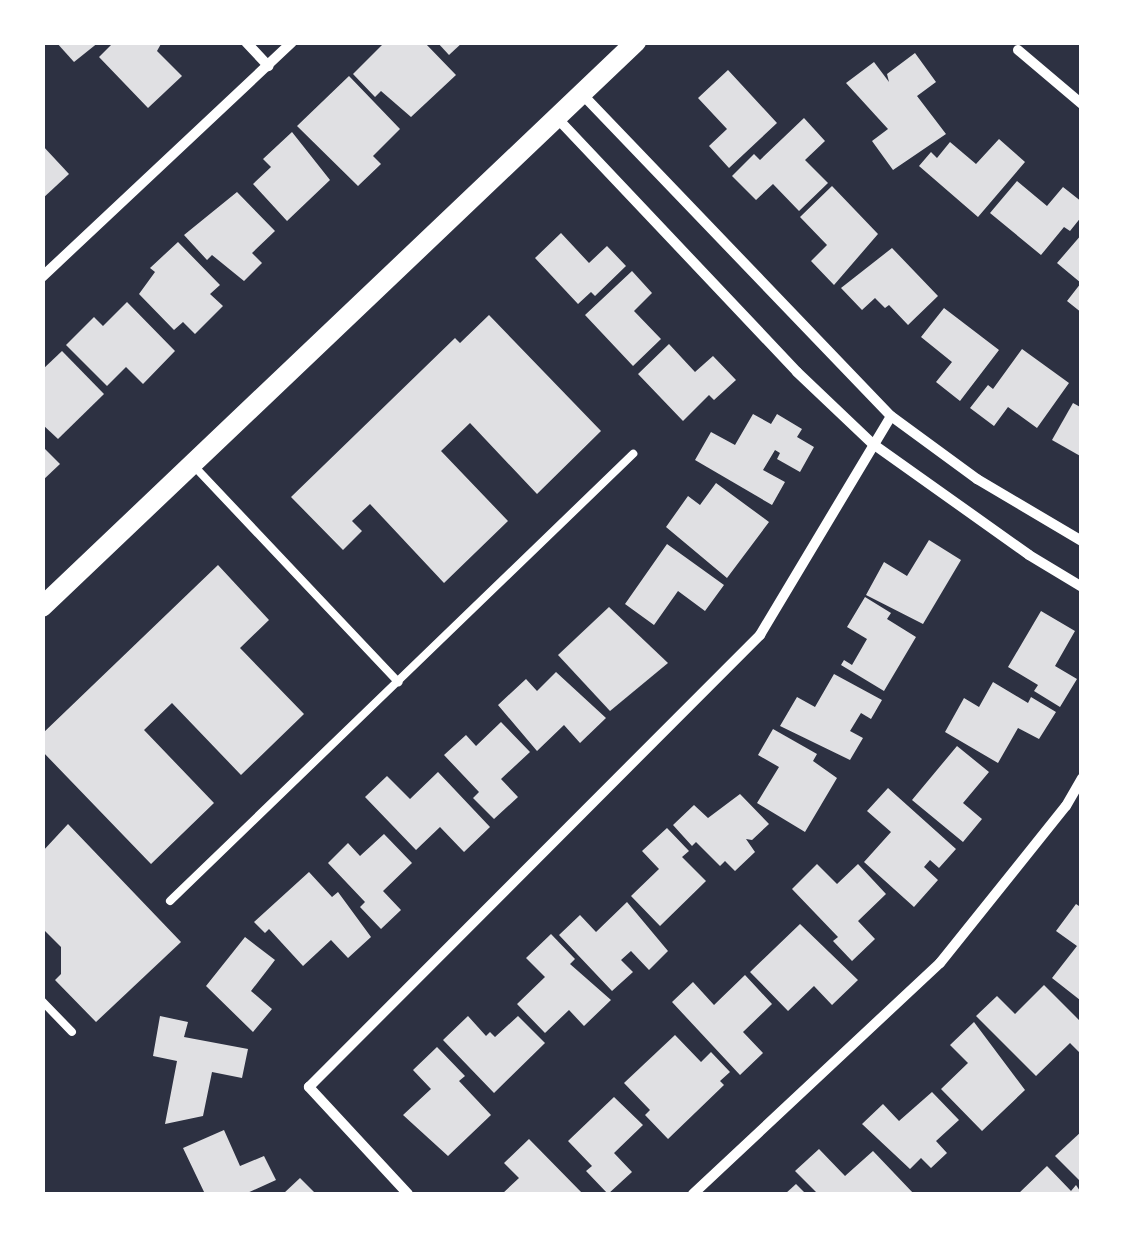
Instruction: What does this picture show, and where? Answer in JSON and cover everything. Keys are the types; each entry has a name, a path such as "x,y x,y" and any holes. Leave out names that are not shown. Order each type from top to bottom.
{"main road":[{"path":"42,607 636,42"}],"street":[{"path":"246,42 268,66"},
{"path":"42,277 292,42"},
{"path":"1018,50 1082,104"},
{"path":"581,93 891,416 977,479 1082,541"},
{"path":"556,118 797,372 873,444 1029,555 1082,587"},
{"path":"408,1194 309,1087 760,635 891,416"},
{"path":"693,1194 940,964 1066,806 1082,778"}],"lane":[{"path":"170,901 634,454"},
{"path":"193,465 398,682"},
{"path":"42,1000 72,1032"}],"building":[{"path":"56,42 99,42 74,62"},
{"path":"114,42 162,42 157,51 182,76 148,108 99,57"},
{"path":"385,42 424,42 456,75 411,117 381,91 375,97 353,74"},
{"path":"437,42 463,42 449,55"},
{"path":"915,53 936,82 917,96 946,134 893,170 872,141 888,129 846,83 874,62 889,82 887,74"},
{"path":"728,70 777,123 729,168 709,146 727,129 698,98"},
{"path":"349,76 400,129 373,156 381,164 358,186 297,126"},
{"path":"804,118 825,141 805,160 828,183 799,211 773,184 756,200 732,176 754,154 760,160"},
{"path":"292,132 330,180 287,221 253,184 271,167 263,159"},
{"path":"999,139 1025,162 978,217 919,166 931,152 937,158 950,142 976,164"},
{"path":"42,145 69,174 42,199"},
{"path":"1017,181 1047,206 1063,187 1082,202 1082,216 1070,231 1064,227 1041,255 990,213"},
{"path":"832,186 878,234 834,285 811,261 827,245 800,217"},
{"path":"237,192 275,231 252,253 262,263 244,281 212,255 207,260 184,235"},
{"path":"561,233 589,263 607,246 626,266 595,296 591,292 578,304 535,258"},
{"path":"1082,234 1082,313 1067,301 1081,283 1057,263"},
{"path":"178,242 220,285 210,294 223,306 195,334 183,322 174,330 139,294 155,272 150,268"},
{"path":"892,248 938,296 908,325 889,305 885,308 875,298 862,310 841,288"},
{"path":"632,271 652,293 634,311 661,339 633,366 585,315"},
{"path":"127,302 175,351 143,384 126,367 107,386 66,345 94,317 103,326"},
{"path":"944,308 999,350 960,401 936,382 952,362 921,337"},
{"path":"489,315 601,431 537,494 470,423 441,451 508,521 444,583 370,504 352,521 362,531 343,550 291,497 455,338 460,343"},
{"path":"669,344 695,372 713,356 736,380 714,400 709,395 683,421 638,374"},
{"path":"1022,349 1069,383 1037,428 1008,407 994,426 970,408 988,385 993,389"},
{"path":"62,351 104,394 58,439 42,424 42,370"},
{"path":"1073,403 1082,408 1082,457 1052,440"},
{"path":"753,414 771,424 777,414 802,429 797,437 814,447 800,472 777,459 780,453 775,450 763,470 785,482 772,505 695,460 711,432 735,445"},
{"path":"42,446 60,464 42,481"},
{"path":"716,483 769,522 727,578 666,527 688,496 700,505"},
{"path":"929,540 961,560 923,624 866,595 884,562 907,576"},
{"path":"667,544 724,585 705,611 678,591 654,625 625,604"},
{"path":"218,565 269,620 240,648 304,714 241,775 172,703 144,730 214,803 151,864 42,751 42,734"},
{"path":"865,597 891,613 887,619 916,637 884,691 841,665 844,660 852,665 867,639 847,627"},
{"path":"609,607 668,663 610,711 558,655"},
{"path":"1041,611 1075,631 1055,666 1077,679 1060,707 1034,691 1038,685 1008,667"},
{"path":"556,672 606,718 580,743 564,725 537,751 498,705 526,679 537,691"},
{"path":"834,674 882,700 871,719 861,713 850,731 863,738 850,760 780,726 797,697 815,707"},
{"path":"993,682 1028,703 1031,697 1056,712 1039,739 1018,728 998,763 945,732 964,698 979,707"},
{"path":"501,722 530,752 501,779 518,797 494,819 473,798 479,792 444,755 466,735 476,746"},
{"path":"773,729 817,754 813,761 837,778 805,832 757,803 779,767 758,755"},
{"path":"957,746 989,772 963,803 982,819 963,842 912,800"},
{"path":"438,772 490,827 464,852 440,827 416,850 365,797 387,776 410,799"},
{"path":"888,788 956,849 939,868 930,860 924,867 938,880 914,907 864,862 891,832 867,811"},
{"path":"740,794 769,824 752,840 746,839 755,852 735,871 725,861 720,866 696,842 692,846 673,825 694,805 708,818"},
{"path":"68,824 181,942 96,1022 55,980 61,974 61,947 42,928 42,852"},
{"path":"667,828 689,851 682,857 706,881 660,926 631,896 659,869 642,851"},
{"path":"384,834 412,863 383,891 401,910 381,929 360,907 365,902 328,863 348,843 360,856"},
{"path":"817,864 837,884 858,864 886,894 858,921 875,939 852,961 833,941 838,937 792,889"},
{"path":"309,872 332,897 338,892 371,937 348,958 331,940 303,966 269,929 265,933 254,922"},
{"path":"627,902 668,951 649,970 631,951 621,960 633,972 612,991 559,935 580,915 596,932"},
{"path":"1076,904 1082,908 1080,1000 1052,978 1077,946 1056,931"},
{"path":"800,924 858,980 832,1005 814,986 788,1011 750,972"},
{"path":"551,934 575,959 570,964 611,1000 584,1026 569,1010 545,1033 517,1004 545,977 526,958"},
{"path":"245,937 275,960 251,991 272,1009 253,1032 206,986"},
{"path":"745,975 772,1004 743,1032 763,1053 740,1075 672,1002 693,982 714,1005"},
{"path":"1044,985 1082,1023 1082,1055 1070,1043 1036,1076 976,1016 997,996 1015,1014"},
{"path":"160,1016 188,1022 184,1037 248,1049 242,1078 212,1072 203,1116 165,1124 177,1061 153,1056"},
{"path":"468,1016 486,1036 490,1032 495,1037 518,1016 545,1043 494,1093 443,1040"},
{"path":"974,1022 1025,1090 982,1131 941,1089 968,1063 950,1045"},
{"path":"675,1035 701,1062 711,1052 730,1072 720,1081 724,1085 668,1139 645,1115 650,1110 624,1083"},
{"path":"437,1047 465,1076 459,1081 491,1115 448,1156 403,1115 431,1089 413,1070"},
{"path":"932,1092 959,1120 936,1141 947,1153 931,1168 921,1158 910,1169 862,1124 883,1104 899,1121"},
{"path":"614,1097 643,1125 614,1153 632,1172 608,1194 586,1171 592,1166 568,1141"},
{"path":"224,1130 240,1166 264,1156 276,1180 245,1194 205,1194 183,1148"},
{"path":"1082,1131 1082,1183 1055,1156"},
{"path":"529,1139 583,1194 502,1194 519,1178 504,1163"},
{"path":"819,1149 845,1176 873,1151 914,1194 818,1194 795,1171"},
{"path":"1047,1166 1071,1191 1076,1185 1082,1194 1018,1194"},
{"path":"300,1178 316,1194 283,1194"},
{"path":"796,1184 806,1194 785,1194"}]}
